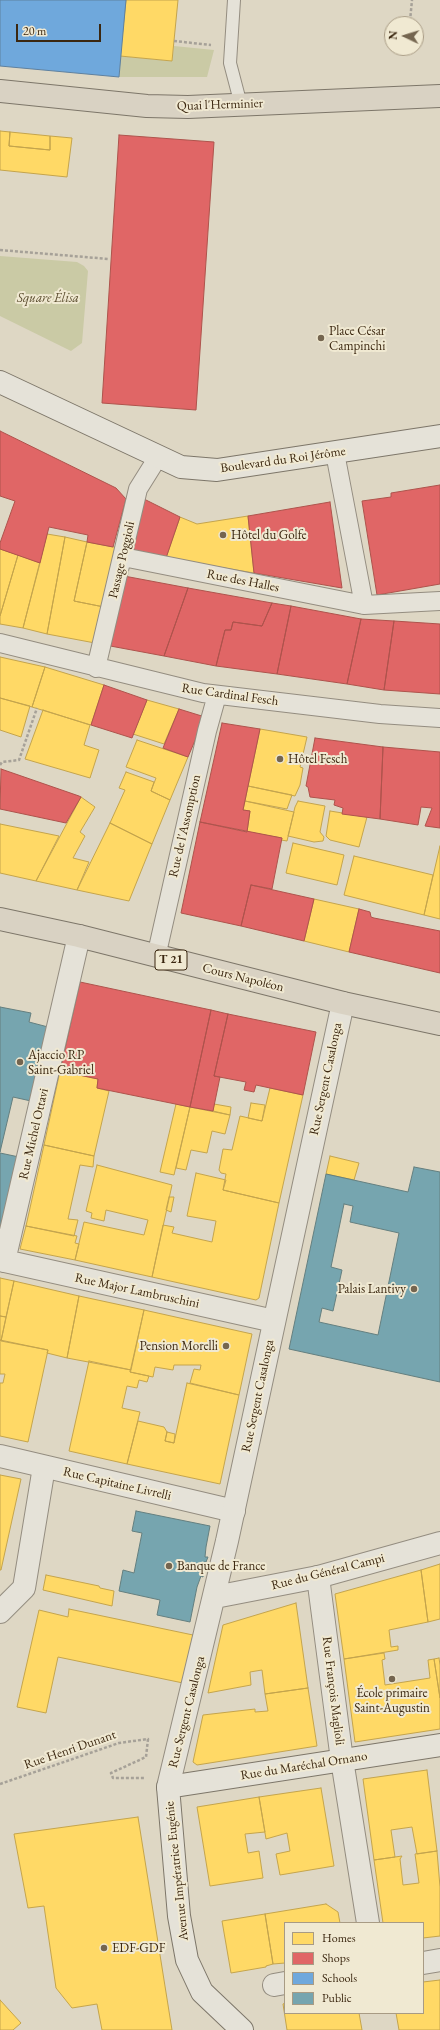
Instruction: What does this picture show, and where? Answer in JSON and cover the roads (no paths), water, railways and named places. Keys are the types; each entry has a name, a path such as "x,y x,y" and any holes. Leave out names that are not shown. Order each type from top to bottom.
{"main road":[{"name":"Quai l'Herminier","path":"0,91 147,106 241,105 440,96"},
{"name":"Cours Napoléon","path":"0,919 79,936 156,957 440,1024"}],"street":[{"name":"Boulevard du Roi Jérôme","path":"0,382 181,467 217,470 440,436"},
{"path":"335,453 364,605"},
{"name":"Passage Poggioli","path":"96,668 138,489 158,457"},
{"name":"Rue des Halles","path":"123,557 364,605 440,601"},
{"name":"Rue Cardinal Fesch","path":"0,643 203,694 380,714 440,718"},
{"name":"Rue de l'Assomption","path":"156,957 202,754 217,695"},
{"name":"Rue Michel Ottavi","path":"2,1261 79,936"},
{"name":"Rue Sergent Casalonga","path":"168,1787 215,1597 343,1002"},
{"name":"Rue Major Lambruschini","path":"2,1261 274,1321"},
{"name":"Rue Capitaine Livrelli","path":"0,1456 234,1511"},
{"path":"0,1612 24,1588 44,1467"},
{"name":"Rue du Général Campi","path":"215,1597 318,1577 440,1543"},
{"name":"Rue François Maglioli","path":"318,1577 342,1760 368,1922"},
{"name":"Rue du Maréchal Ornano","path":"168,1787 440,1745"},
{"name":"Avenue Impératrice Eugénie","path":"168,1787 179,1916 188,1960 202,1992 242,2030"},
{"path":"424,1963 440,1960"}],"lane":[{"path":"234,0 230,63 241,105"}],"place":[{"name":"Place César Campinchi","path":"321,338"},
{"name":"Hôtel du Golfe","path":"223,535"},
{"name":"Hôtel Fesch","path":"280,759"},
{"name":"Ajaccio RP Saint-Gabriel","path":"20,1062"},
{"name":"Palais Lantivy","path":"414,1289"},
{"name":"Pension Morelli","path":"226,1346"},
{"name":"Banque de France","path":"169,1566"},
{"name":"École primaire Saint-Augustin","path":"392,1679"},
{"name":"EDF-GDF","path":"104,1948"}],"park label":[{"name":"Square Élisa","path":"48,298"}]}
